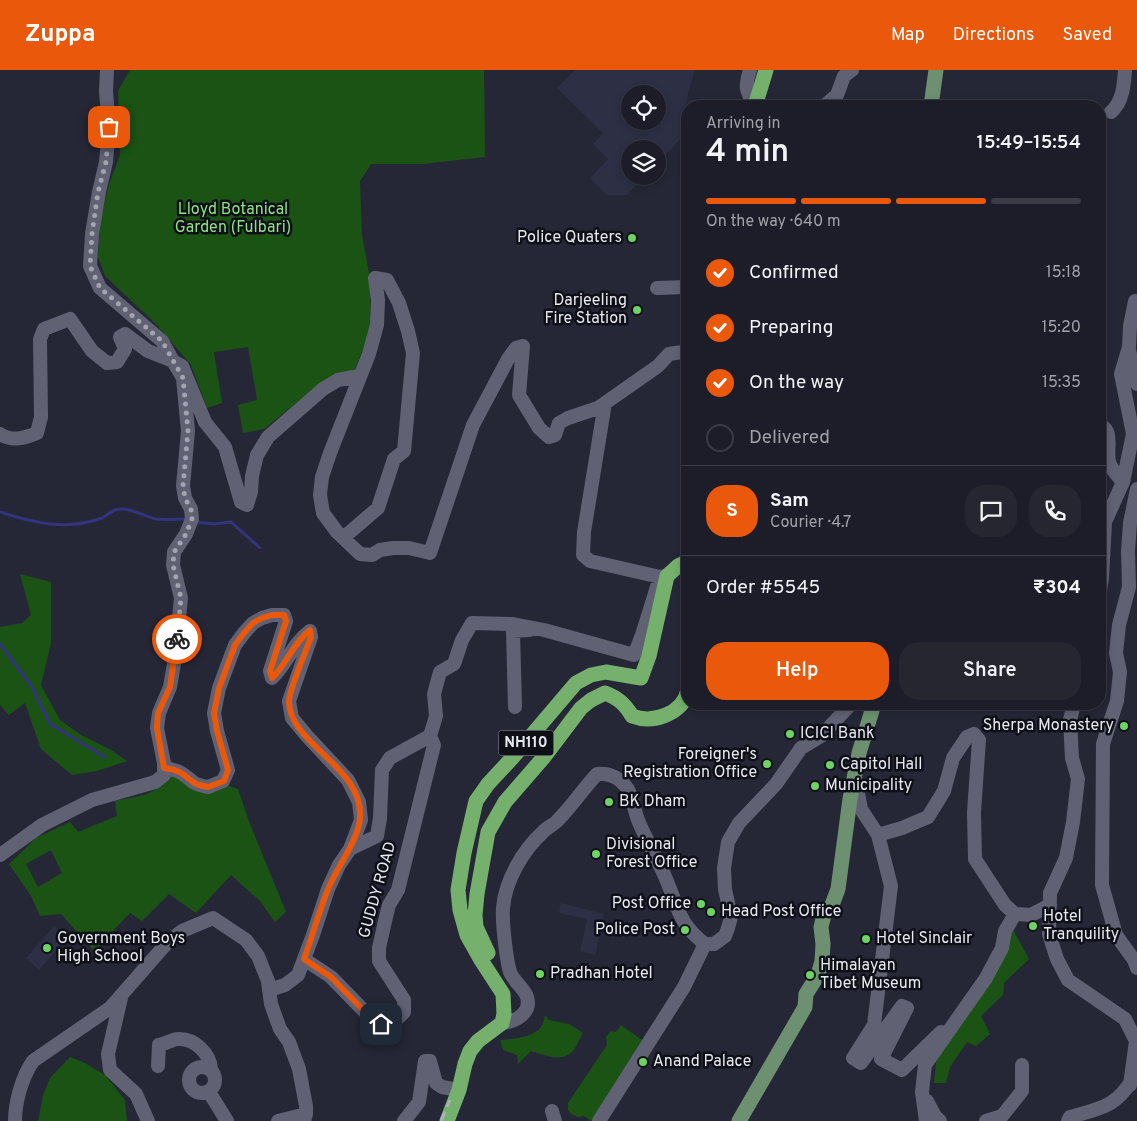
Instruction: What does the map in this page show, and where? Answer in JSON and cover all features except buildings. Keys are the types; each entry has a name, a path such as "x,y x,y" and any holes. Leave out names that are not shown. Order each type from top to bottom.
{"highway":[{"path":"757,100 766,70"},
{"path":"664,576 681,564"},
{"name":"NH110","path":"501,988 481,960 467,935 460,910 458,890 476,801 488,784 576,684 591,675 606,672 640,678 649,656 664,576"},
{"path":"447,1121 459,1090 470,1051 478,1041 502,1023 504,994 501,988 501,974 486,950 476,927 475,915 488,832 497,814 581,708 591,700 605,693 626,705 632,716 642,720 671,713 681,704"}],"main road":[{"path":"932,100 936,70"},
{"path":"739,1121 805,1007 806,994 818,975 823,952 821,927 824,915 832,905 838,889 855,776 872,710"}],"street":[{"path":"2,852 42,825 92,800 155,782 164,775 157,728 158,713 170,687 181,598 173,565 174,552 186,534 192,519 191,509 185,498 183,486 188,431 183,378 162,341 100,288 90,266 98,192 106,162 109,127 106,91 108,70"},
{"path":"750,70 746,82 747,94 751,100"},
{"path":"831,100 837,95 844,76 852,70"},
{"path":"1111,112 1118,106 1124,86 1125,70"},
{"path":"343,538 378,508 394,459 404,451 413,353 399,302 387,280 375,278 378,300 377,325 369,354 330,453 322,477 320,495 323,513 343,538 360,554 372,555 380,550 393,548 408,548 430,553 473,425 508,359 516,348 523,346 519,394 539,428 548,437 555,435 559,423 598,408 658,366 669,354 681,352"},
{"path":"657,288 681,287"},
{"path":"1135,301 1130,326 1137,384"},
{"path":"0,434 22,439 37,433 41,416 40,339 44,329 70,318 92,351 107,363 117,362 125,349 120,337 125,334 148,351 182,366 205,422 225,447 237,491 242,502 247,505 257,454 268,436 323,389 338,380 359,376"},
{"path":"1106,520 1123,482 1133,434 1121,374 1133,350"},
{"path":"350,849 377,836 380,818 382,770 390,758 430,736 436,716 434,694 440,672 454,664 462,640 472,623 513,624 544,630 634,655 664,576 590,561 583,555 584,532 605,403"},
{"path":"1106,430 1109,434 1108,453 1110,464 1123,482"},
{"path":"1137,489 1130,523 1128,551 1129,587 1116,653 1120,672 1117,701 1102,744 1102,885 1116,935 1134,960 1137,968"},
{"path":"164,768 175,769 185,774 194,783 208,787 224,781 228,770 214,713 219,688 235,645 253,623 272,615 284,615 286,621 270,671 272,678 303,636 310,630 311,637 289,701 292,718 348,780 359,802 360,820 350,849 339,865 328,889 298,975 284,985 269,985"},
{"path":"515,707 513,631 544,630"},
{"path":"502,1023 514,1021 521,1016 527,1005 527,997 510,972 504,928 503,907 513,875 524,852 544,831 558,821 597,774 607,773 614,776 627,788 639,822 666,879 682,920 691,933 705,944 714,944 725,936 731,917 725,889 724,868 728,842 739,823 776,784 801,748 821,736 846,710"},
{"path":"1072,710 1070,720 1072,758 1078,779 1066,858 1050,893 1049,934 1057,958 1068,980 1125,1019 1136,1041 1130,1085"},
{"path":"878,835 902,828 928,816 944,791 953,758 967,737 974,734 979,740 974,812 975,859 1005,905 1015,914 1031,915 1050,905"},
{"name":"GUDDY ROAD","path":"304,959 331,977 368,1015 381,1024 398,1018 404,1012 404,1000 379,961 379,948 389,905 398,890 434,744 430,736"},
{"path":"855,776 861,809 878,835 892,886 874,1025 853,1058 861,1063 902,1006 908,1008 881,1059 902,1070 966,1007"},
{"path":"926,1121 922,1092 925,1064 986,978 1002,948 1005,931 1015,914"},
{"path":"15,1121 15,1112 26,1071 33,1061 110,1008 166,944 182,931 213,918 246,940 258,956 269,985 270,1004 280,1029 289,1042 299,1068 306,1106 305,1118 278,1121"},
{"path":"599,1121 684,987 705,944"},
{"path":"121,997 108,1054 110,1070 136,1094 148,1121"},
{"path":"158,1066 159,1045 178,1039 191,1042 202,1049 210,1059 211,1069 216,1077 215,1085 210,1092 201,1094 193,1090 189,1083 189,1075 195,1068 203,1066 211,1069"},
{"path":"404,1121 419,1102 425,1060 430,1061 436,1083 442,1087 459,1090"},
{"path":"986,1121 1002,1116 1022,1091 1022,1065"},
{"path":"1068,1121 1070,1117 1106,1107 1125,1093 1137,1072"},
{"path":"210,1092 226,1121"},
{"path":"922,1092 935,1116 940,1121"}],"shaded area":[{"path":"575,70 695,70 687,100 681,100 681,138 666,154 666,140 621,140 621,185 636,185 627,195 607,195 590,178 608,159 593,144 603,133 557,88"},
{"path":"561,903 604,914 595,955 580,951 587,919 559,913"},
{"name":"Government Boys High School","path":"54,926 68,937 39,970 26,958"}],"green space":[{"name":"Lloyd Botanical Garden (Fulbari)","path":"130,70 484,70 485,157 423,164 371,164 360,181 362,235 370,278 371,329 355,369 325,380 264,429 243,433 238,405 257,400 248,347 214,352 222,403 207,408 191,365 156,324 105,276 98,257 100,223 109,184 120,155 118,91"},
{"path":"20,574 51,582 51,643 41,685 60,720 81,735 111,750 127,761 97,771 72,775 41,749 25,703 9,715 0,705 0,627 22,623 31,615"},
{"path":"172,774 238,789 250,824 286,912 275,922 260,901 231,875 196,913 169,894 142,921 130,913 94,951 61,914 40,916 31,896 9,864 36,838 70,822 78,832 117,816 115,801 146,794 160,787","holes":["51,850 62,873 38,887 26,864"]},
{"path":"1011,926 1029,959 1004,983 1003,995 981,1016 990,1034 976,1046 967,1042 950,1067 946,1083 934,1083 937,1054"},
{"path":"545,1015 549,1020 569,1024 583,1033 569,1055 553,1057 531,1051 518,1064 517,1055 503,1050 500,1040 533,1034 541,1027"},
{"path":"621,1025 642,1040 596,1116 591,1121 584,1116 578,1117 571,1114 568,1110 568,1103 607,1045 606,1037 611,1031 616,1032"},
{"path":"70,1057 85,1063 105,1075 125,1100 127,1121 38,1121 43,1095 50,1078"}],"waterway":[{"path":"0,512 38,522 63,525 89,522 120,509 131,510 156,519 187,519"},
{"path":"195,522 214,524 231,522 260,548"},
{"path":"0,644 32,687 50,724 105,757"}],"railway":[{"path":"441,1121 450,1100"}],"way so far":[{"path":"109,127 106,162 98,192 92,234 90,266 100,288 162,341 183,378 188,431 183,486 185,498 191,509 192,519 186,534 174,552 173,565 181,598 177,639"}],"place":[{"name":"Police Quaters","path":"632,238"},
{"name":"Darjeeling Fire Station","path":"637,310"},
{"name":"Sherpa Monastery","path":"1124,726"},
{"name":"ICICI Bank","path":"790,734"},
{"name":"Foreigner's Registration Office","path":"767,764"},
{"name":"Capitol Hall","path":"830,765"},
{"name":"Municipality","path":"815,786"},
{"name":"BK Dham","path":"609,802"},
{"name":"Divisional Forest Office","path":"596,854"},
{"name":"Post Office","path":"701,904"},
{"name":"Head Post Office","path":"711,912"},
{"name":"Hotel Tranquility","path":"1033,926"},
{"name":"Police Post","path":"685,930"},
{"name":"Hotel Sinclair","path":"866,939"},
{"name":"Government Boys High School","path":"47,948"},
{"name":"Pradhan Hotel","path":"540,974"},
{"name":"Himalayan Tibet Museum","path":"810,975"},
{"name":"Anand Palace","path":"643,1062"}],"route":[{"path":"177,639 170,687 158,713 157,728 164,768 175,769 185,774 194,783 208,787 224,781 228,770 214,713 219,688 235,645 253,623 272,615 284,615 286,621 270,671 272,678 279,671 295,646 310,630 311,637 289,701 292,718 348,780 359,802 360,820 350,849 339,865 328,889 304,959 331,977 368,1015 381,1024"}]}
